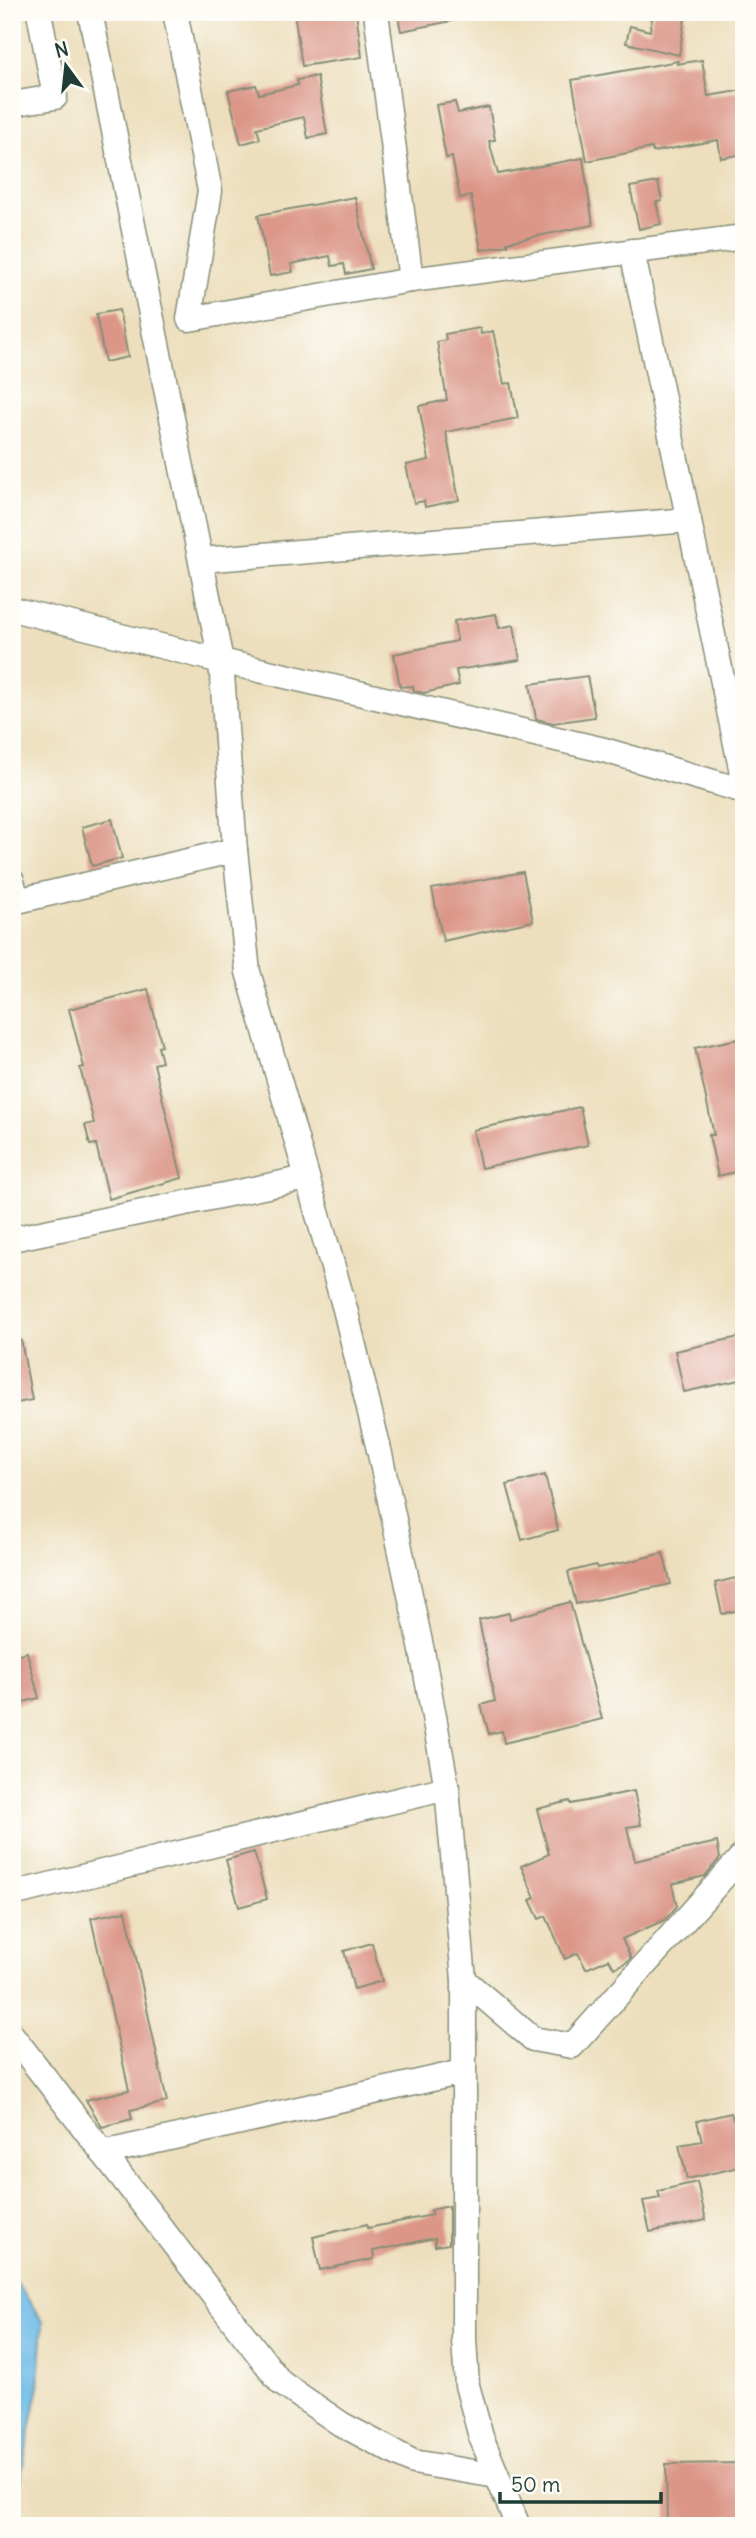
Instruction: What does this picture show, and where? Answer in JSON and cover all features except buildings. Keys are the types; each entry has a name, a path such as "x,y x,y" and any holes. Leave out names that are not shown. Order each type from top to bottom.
{"street":[{"path":"12,104 55,97 39,12"},
{"path":"90,12 221,662 234,850 248,972 345,1309 380,1454 422,1651 447,1788 464,1980 464,2340 467,2385 481,2437 518,2526"},
{"path":"175,12 210,191 189,319 411,280 744,237"},
{"path":"376,12 411,280"},
{"path":"632,251 744,782"},
{"path":"201,560 689,520"},
{"path":"12,609 221,662 604,750 744,791"},
{"path":"12,881 17,901 234,850"},
{"path":"12,1240 306,1178"},
{"path":"12,1894 447,1788"},
{"path":"464,1980 533,2039 572,2046 744,1854"},
{"path":"12,2035 281,2383 341,2424 413,2462 497,2476"},
{"path":"103,2152 463,2071"}],"water":[{"path":"12,2279 43,2322 39,2385 16,2500 21,2526 12,2526"}]}
